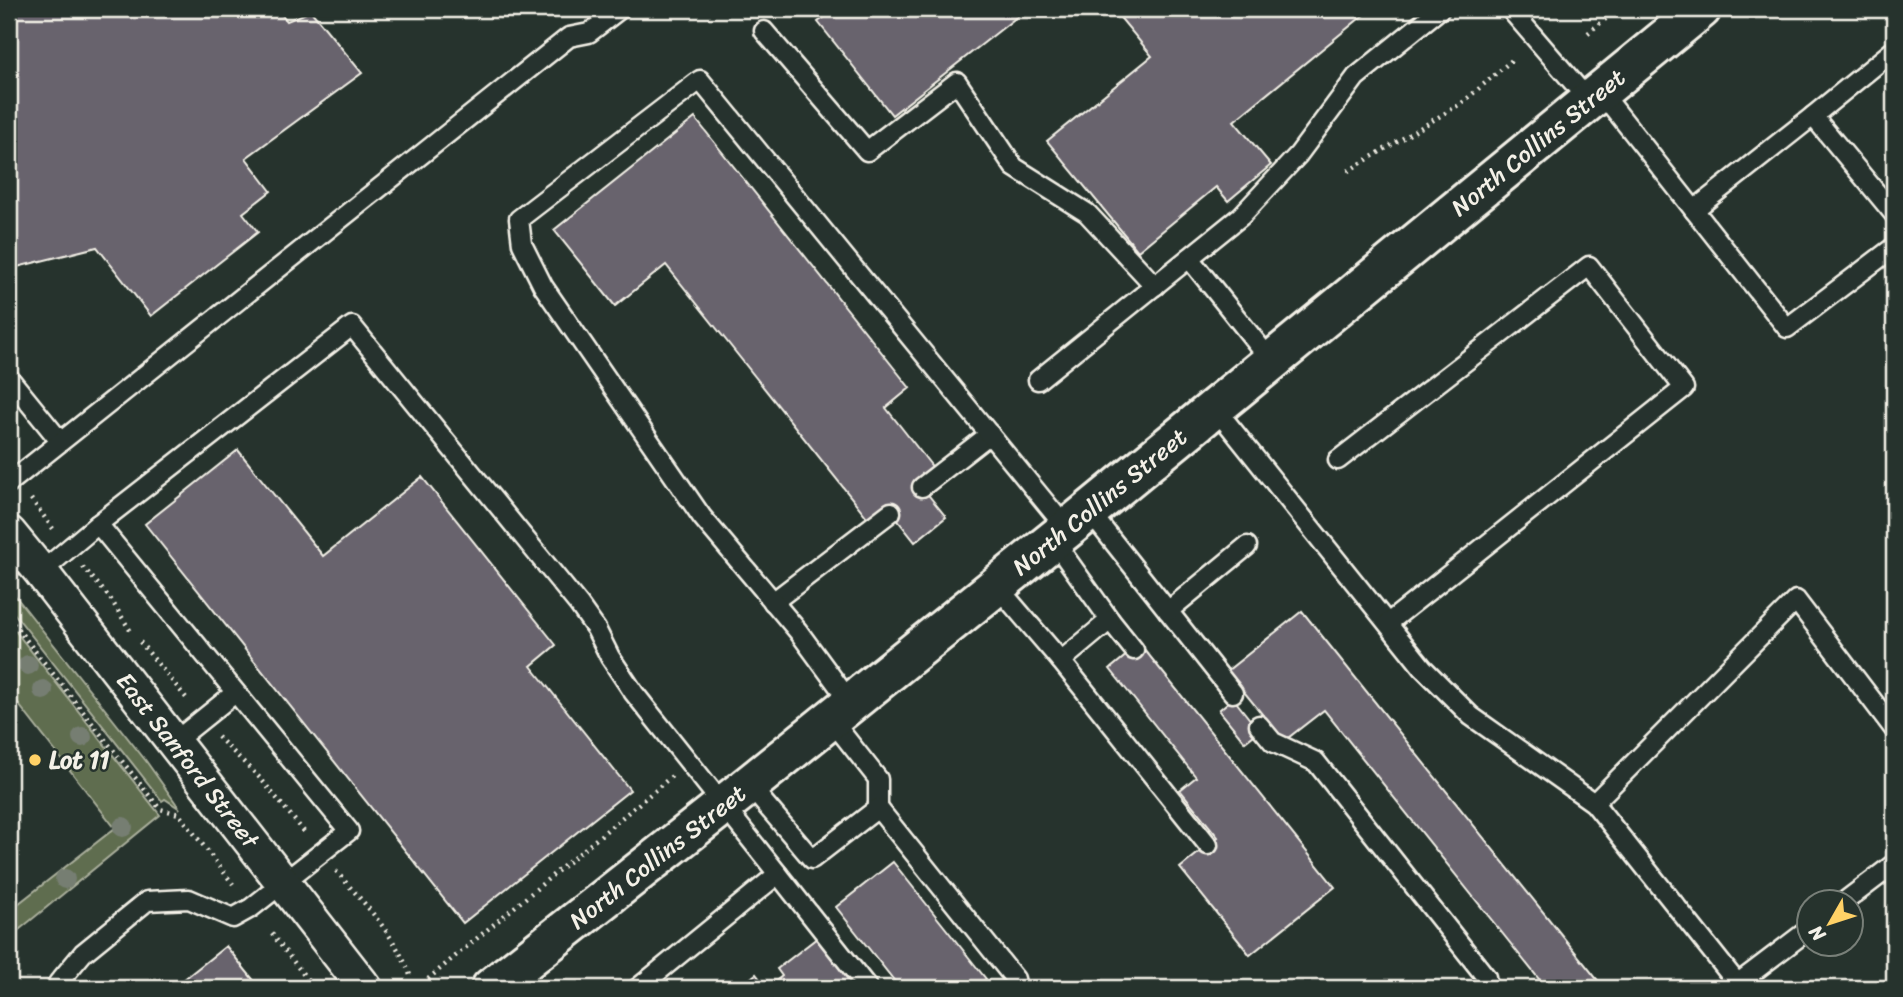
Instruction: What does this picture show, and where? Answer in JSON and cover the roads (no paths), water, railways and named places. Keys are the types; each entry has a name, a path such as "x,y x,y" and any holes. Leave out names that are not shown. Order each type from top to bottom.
{"main road":[{"name":"North Collins Street","path":"491,988 1070,527 1702,9"}],"street":[{"name":"East Sanford Street","path":"9,533 365,988"}],"lane":[{"path":"9,482 569,37 589,33 620,9"},
{"path":"1038,380 1241,216 1298,155 1356,77 1440,9"},
{"path":"1515,11 1694,210 1787,328 1894,247"},
{"path":"764,31 867,151 957,82 1014,167 1087,213 1155,286"},
{"path":"1694,210 1894,50"},
{"path":"1017,988 1015,979 878,808 878,779 798,631 702,517 543,286 522,244 519,219 700,80 990,434 1070,527 1168,611 1233,693"},
{"path":"1813,116 1894,214"},
{"path":"1189,258 1272,362"},
{"path":"1338,460 1589,266 1684,388 1388,623"},
{"path":"41,572 98,524 352,326 579,605 634,693 689,762 735,794 812,859 878,808"},
{"path":"9,377 60,441"},
{"path":"1215,408 1423,668 1471,716 1594,803 1739,986 1794,941"},
{"path":"922,487 990,434"},
{"path":"773,602 891,512"},
{"path":"59,988 58,983 83,953 147,901 189,899 233,918 251,908 349,831 98,524"},
{"path":"1070,527 1110,620 1134,650"},
{"path":"1168,611 1247,546"},
{"path":"996,585 1208,845"},
{"path":"1594,803 1796,600 1894,729"},
{"path":"1060,661 1110,620"},
{"path":"174,743 235,693"},
{"path":"1259,725 1273,742 1315,762 1486,977 1488,988"},
{"path":"735,794 778,874 868,988"},
{"path":"1862,888 1894,864"},
{"path":"638,988 778,874"}],"place":[{"name":"Lot 11","path":"35,760"}]}
